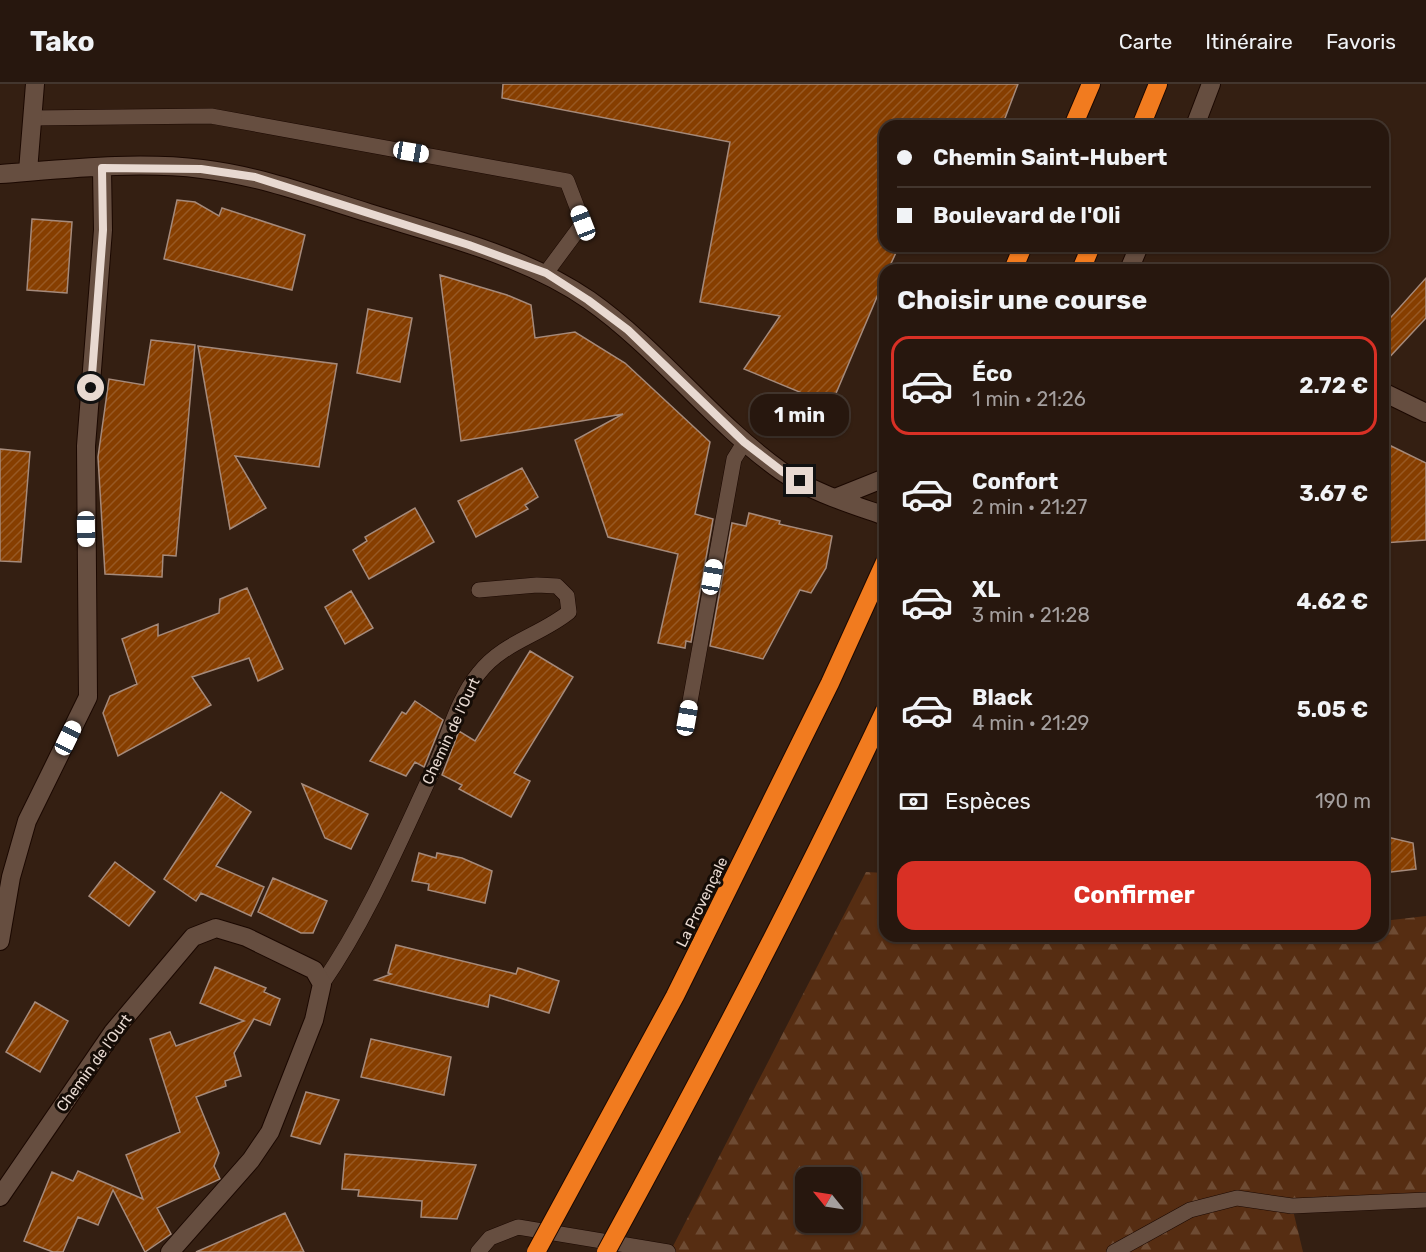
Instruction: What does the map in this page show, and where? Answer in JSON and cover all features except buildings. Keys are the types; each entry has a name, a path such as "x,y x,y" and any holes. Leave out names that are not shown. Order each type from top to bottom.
{"highway":[{"path":"1076,120 1091,84"},
{"path":"1143,120 1158,84"},
{"name":"La Provençale","path":"536,1252 675,996 830,682 879,575"},
{"path":"606,1252 711,1060 798,890 879,722"}],"street":[{"path":"28,171 35,84"},
{"path":"1197,120 1211,84"},
{"path":"0,941 11,877 27,821 88,697 86,446 103,230 102,168"},
{"path":"0,174 102,168 201,169 255,177 469,245 546,273 588,300 628,330 744,442 783,472 835,498 879,514"},
{"path":"1389,395 1426,413"},
{"path":"835,498 879,480"},
{"name":"Chemin de l'Ourt","path":"0,1197 113,1032 193,937 216,928 246,937 314,970 322,984 314,1020 270,1132 251,1160 170,1252"}],"lane":[{"path":"32,118 211,116 567,181 583,223 546,273"},
{"path":"687,718 734,459 744,442"},
{"name":"Chemin de l'Ourt","path":"322,984 346,949 436,762 459,707 478,673 500,652 530,633 558,622 569,612 567,596 557,586 537,585 478,590"},
{"path":"1114,1252 1190,1210 1237,1198 1292,1206 1426,1200"},
{"path":"478,1252 490,1238 518,1227 668,1252"}],"green space":[{"path":"866,872 879,873 879,942 1389,942 1389,920 1426,916 1426,1200 1292,1206 1303,1252 670,1252"}],"route":[{"path":"91,388 103,230 102,168 201,169 255,177 469,245 546,273 588,300 628,330 744,442 783,472 800,481"}]}
